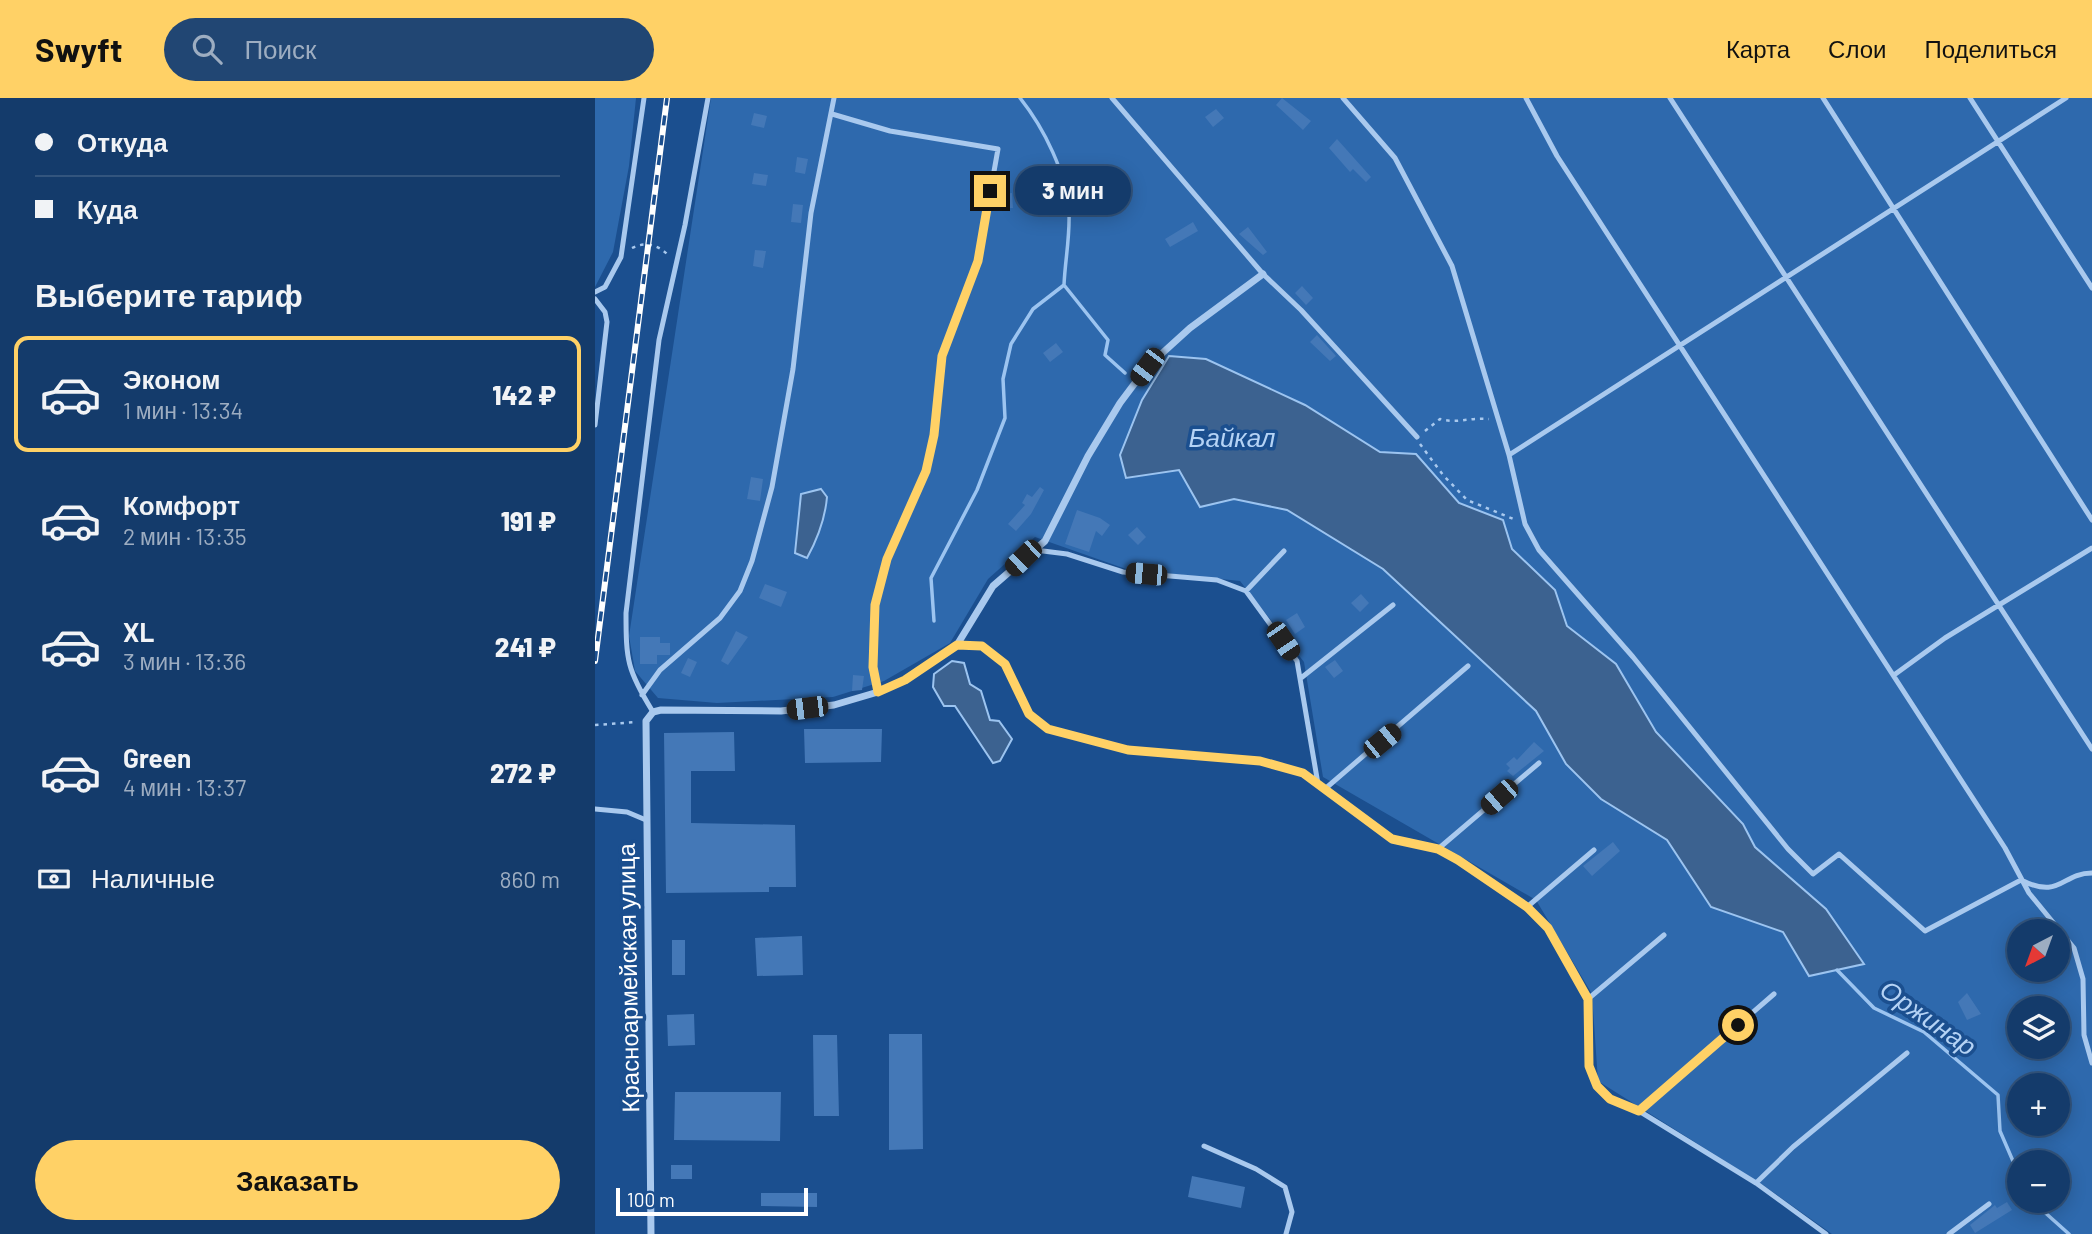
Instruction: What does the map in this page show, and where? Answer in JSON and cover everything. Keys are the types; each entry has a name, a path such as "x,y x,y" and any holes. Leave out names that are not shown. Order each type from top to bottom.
{"street":[{"path":"646,721 653,712 781,711 834,705 878,692 905,680 957,645 993,586 1045,541 1088,456 1120,403 1147,367 1190,328 1263,274"},
{"name":"Красноармейская улица","path":"646,721 651,1234"}],"lane":[{"path":"595,292 605,287 621,257 644,98"},
{"path":"653,712 642,695 626,657 626,612 659,340 708,98"},
{"path":"642,695 660,670 720,618 740,591 752,561 772,488 793,369 811,214 834,98"},
{"path":"1112,98 1263,274 1301,310 1417,437"},
{"path":"1343,98 1395,158 1452,266 1509,455 1525,524 1539,550 1633,657 1788,849 1813,874 1839,854 1925,931 2021,880"},
{"path":"1526,98 1557,156 1894,674 2005,849 2021,880 2074,948 2083,979 2084,1035 2092,1063"},
{"path":"1670,98 2092,750"},
{"path":"1823,98 2092,520"},
{"path":"1970,98 2092,288"},
{"path":"1509,455 1635,371 1681,346 2066,98"},
{"path":"832,114 890,131 998,149 978,261 942,356 934,435 926,471 887,559 875,605 873,667 878,692"},
{"path":"595,299 605,312 607,323 595,425"},
{"path":"1894,674 2092,548"},
{"path":"1034,549 1067,554 1122,572 1217,580 1246,591 1297,661 1318,784"},
{"path":"1246,591 1284,551"},
{"path":"1301,678 1393,605"},
{"path":"957,645 982,646 1005,664 1029,714 1048,729 1128,750 1260,761 1303,773 1392,839 1438,849 1527,907 1548,928 1588,999 1589,1066 1597,1086 1610,1099 1639,1111 1756,1183 1826,1234"},
{"path":"1326,788 1468,666"},
{"path":"1438,849 1539,763"},
{"path":"595,808 627,812 646,820"},
{"path":"1527,907 1594,850"},
{"path":"2021,880 2037,888 2059,887 2083,873 2092,873"},
{"path":"1588,999 1664,934"},
{"path":"1639,1111 1774,994"},
{"path":"1756,1183 1793,1147 1907,1053"},
{"path":"1204,1146 1256,1169 1285,1187 1292,1212 1286,1234"},
{"path":"1949,1234 1989,1204"}],"path":[{"path":"621,257 642,244 666,253 676,264"},
{"path":"1498,420 1471,418 1453,423 1440,419 1417,437 1443,475 1467,500 1525,524"},
{"path":"595,725 646,721"}],"shaded area":[{"path":"595,98 636,98 629,166 613,252 595,287"},
{"path":"711,98 2092,98 2092,1234 1832,1234 1763,1185 1598,1081 1592,994 1536,900 1323,777 1304,662 1240,581 1126,569 1035,537 988,579 950,643 884,681 833,697 717,703 658,698 635,671 629,636"}],"water":[{"name":"Байкал","path":"1169,356 1206,359 1305,405 1380,452 1416,454 1459,503 1503,520 1512,549 1555,590 1567,626 1616,664 1656,732 1743,824 1755,847 1826,909 1864,964 1809,976 1783,932 1711,907 1667,840 1601,799 1566,764 1536,711 1383,569 1287,510 1234,499 1200,507 1179,470 1126,478 1120,455 1142,400"},
{"path":"821,489 827,497 825,513 807,558 795,553 801,494"},
{"path":"952,661 964,663 970,684 981,691 990,720 999,721 1012,739 1000,761 993,763 955,706 944,706 933,687 934,674"}],"building":[{"path":"1282,98 1311,121 1303,130 1276,105"},
{"path":"1216,109 1224,118 1213,127 1205,117"},
{"path":"754,113 767,116 764,128 751,125"},
{"path":"1337,139 1371,177 1366,182 1353,169 1350,172 1329,148"},
{"path":"797,157 808,159 805,174 795,172"},
{"path":"754,173 768,175 766,186 752,184"},
{"path":"1012,193 1013,208 1002,208 1001,194"},
{"path":"793,204 803,205 801,223 791,222"},
{"path":"1193,222 1198,231 1170,247 1165,239"},
{"path":"1248,227 1267,252 1263,255 1239,234"},
{"path":"755,250 766,251 763,268 753,266"},
{"path":"1302,286 1313,298 1306,305 1295,293"},
{"path":"1317,335 1336,356 1330,361 1310,342"},
{"path":"1056,343 1063,352 1050,362 1043,353"},
{"path":"751,477 763,479 760,501 747,499"},
{"path":"1040,487 1044,490 1031,514 1016,531 1008,524 1025,505 1022,503 1027,494 1032,497"},
{"path":"1077,510 1100,518 1110,525 1102,536 1096,531 1089,552 1065,544"},
{"path":"1137,527 1146,537 1138,545 1128,535"},
{"path":"765,584 787,592 781,607 759,598"},
{"path":"1361,594 1369,603 1360,612 1351,603"},
{"path":"1297,613 1305,627 1295,634 1286,620"},
{"path":"736,631 748,637 728,665 721,661"},
{"path":"640,637 660,637 660,643 670,643 670,655 657,655 657,664 640,664"},
{"path":"688,658 697,662 690,677 681,673"},
{"path":"1335,660 1343,671 1334,678 1325,667"},
{"path":"853,675 864,676 862,690 852,691"},
{"path":"804,729 882,729 881,762 805,763"},
{"path":"734,732 735,771 691,771 691,823 795,825 796,887 769,887 769,892 666,893 664,733"},
{"path":"1534,742 1544,751 1513,776 1507,771 1510,768 1506,764 1514,757 1517,760"},
{"path":"1613,842 1620,851 1592,876 1583,866"},
{"path":"802,936 803,975 757,976 755,938"},
{"path":"672,940 685,940 685,975 672,975"},
{"path":"1967,993 1981,1014 1967,1020 1958,1002"},
{"path":"694,1014 695,1045 668,1046 667,1015"},
{"path":"889,1034 922,1034 923,1149 889,1150"},
{"path":"813,1035 837,1035 839,1116 814,1116"},
{"path":"675,1092 781,1092 780,1141 674,1140"},
{"path":"671,1165 692,1165 692,1179 671,1179"},
{"path":"1192,1176 1245,1187 1241,1208 1188,1197"},
{"path":"761,1193 817,1193 817,1207 761,1206"},
{"path":"2007,1202 2007,1213 1975,1233 1970,1225 1995,1205 1997,1208"}],"waterway":[{"name":"Оржинар","path":"1020,98 1046,137 1064,183 1069,213 1064,285 1108,340 1105,355 1125,373"},
{"path":"934,621 931,578 977,490 1005,418 1003,379 1011,344 1033,309 1064,285"},
{"name":"Оржинар","path":"1837,970 1874,1008 1924,1032 1998,1095 2000,1131 2008,1150"},
{"name":"Оржинар","path":"2046,1213 2069,1234"}],"railway":[{"path":"595,661 667,98"}],"route":[{"path":"990,191 978,261 942,356 934,435 926,471 887,559 875,605 873,667 878,692 905,680 957,645 982,646 1005,664 1029,714 1048,729 1128,750 1260,761 1303,773 1392,839 1438,849 1458,860 1527,907 1548,928 1588,999 1589,1066 1597,1086 1610,1099 1639,1111 1664,1086 1738,1025"}]}
